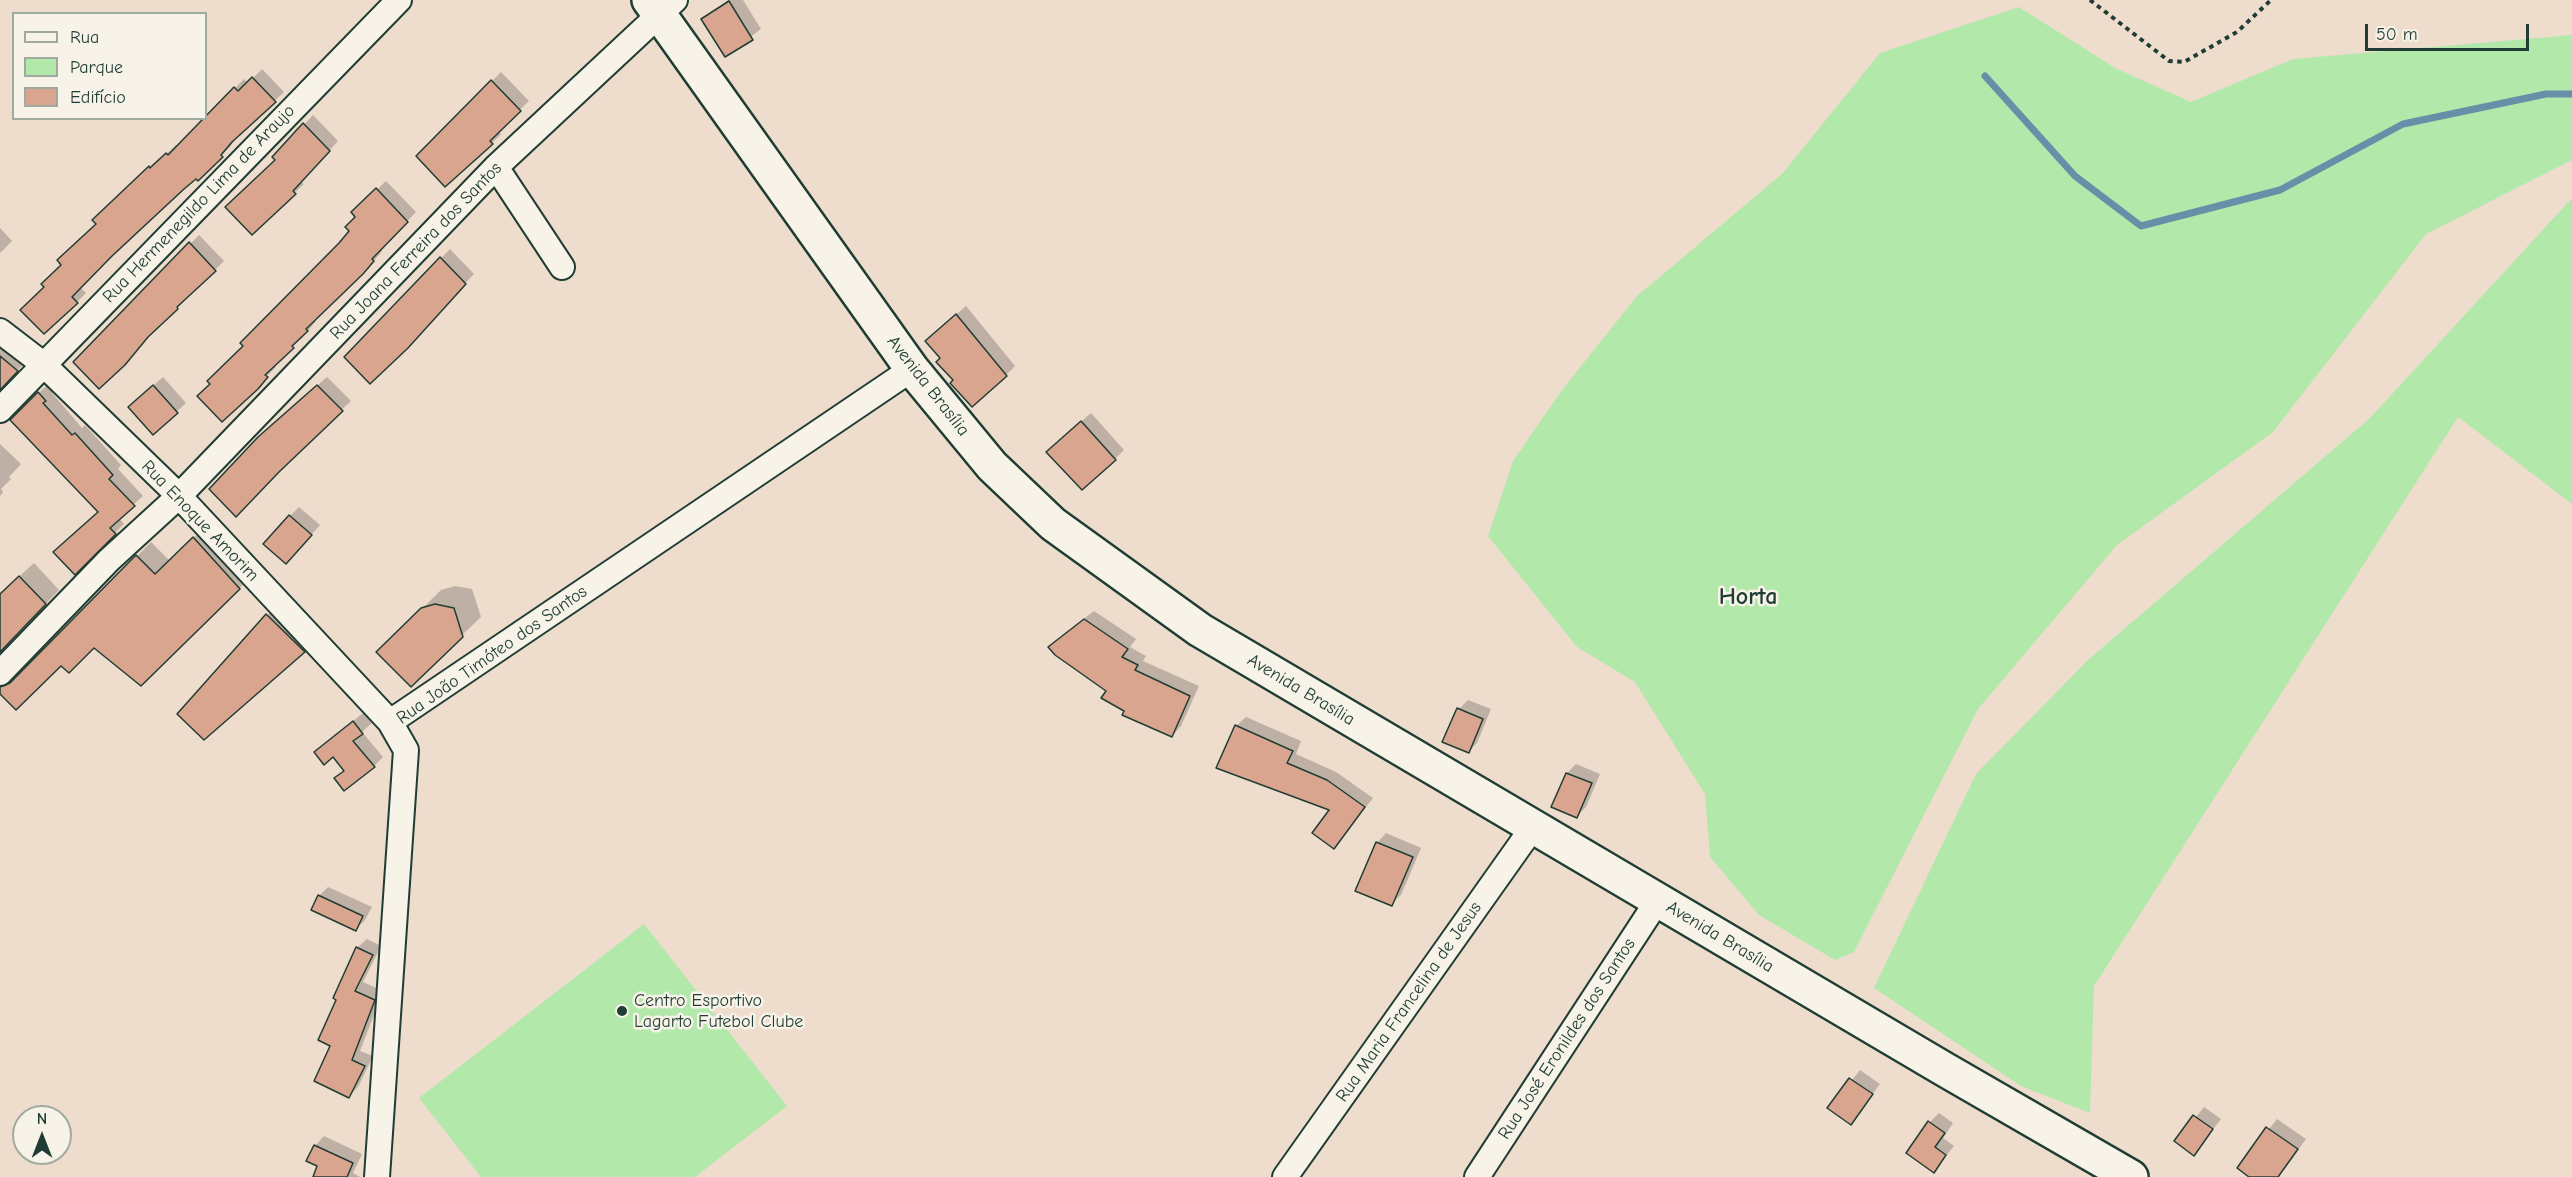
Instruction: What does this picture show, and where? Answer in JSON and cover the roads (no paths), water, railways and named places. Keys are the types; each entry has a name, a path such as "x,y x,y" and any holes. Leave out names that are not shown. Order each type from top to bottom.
{"main road":[{"name":"Avenida Brasília","path":"661,4 912,369 992,466 1053,524 1200,630 2131,1177"}],"street":[{"name":"Rua Hermenegildo Lima de Araujo","path":"0,410 399,0"},
{"name":"Rua Joana Ferreira dos Santos","path":"0,673 109,560 179,496 496,167 661,4"},
{"path":"496,167 562,267"},
{"name":"Rua Enoque Amorim","path":"0,331 43,364 179,496 390,722"},
{"name":"Rua João Timóteo dos Santos","path":"377,1177 406,786 406,750 390,722 912,369"},
{"name":"Rua Maria Francelina de Jesus","path":"1285,1177 1533,827"},
{"name":"Rua José Eronildes dos Santos","path":"1477,1177 1658,900"}],"waterway":[{"path":"1985,76 2075,176 2141,226 2280,190 2403,124 2546,94 2572,94"}],"place":[{"name":"Centro Esportivo Lagarto Futebol Clube","path":"622,1011"}],"district":[{"name":"Horta","path":"1748,597"}]}
